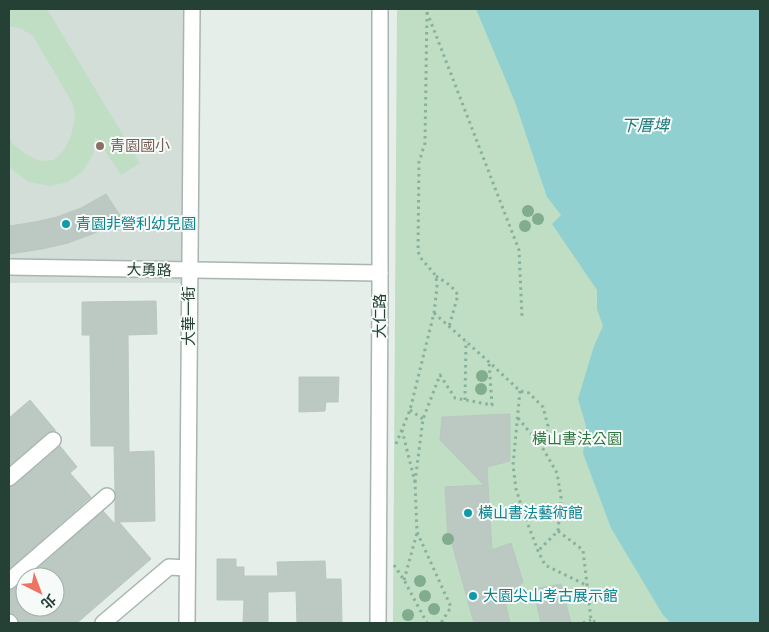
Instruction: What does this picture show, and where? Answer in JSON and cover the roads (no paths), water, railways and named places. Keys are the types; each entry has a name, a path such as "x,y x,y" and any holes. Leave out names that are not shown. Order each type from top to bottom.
{"street":[{"name":"大華一街","path":"187,623 192,9"},
{"name":"大仁路","path":"378,623 380,9"},
{"name":"大勇路","path":"9,267 380,273"},
{"path":"9,478 53,440"},
{"path":"9,581 107,496"},
{"path":"103,623 169,568 188,568"}],"water":[{"name":"下厝埤","path":"476,9 760,9 760,623 671,623 663,615 611,528 583,453 586,426 578,399 594,346 603,326 597,309 597,290 552,224 561,215 547,197 515,102"}],"place":[{"name":"青園國小","path":"100,146"},
{"name":"青園非營利幼兒園","path":"66,224"},
{"name":"橫山書法藝術館","path":"468,513"},
{"name":"大園尖山考古展示館","path":"473,596"}],"park label":[{"name":"橫山書法公園","path":"577,439"}]}
